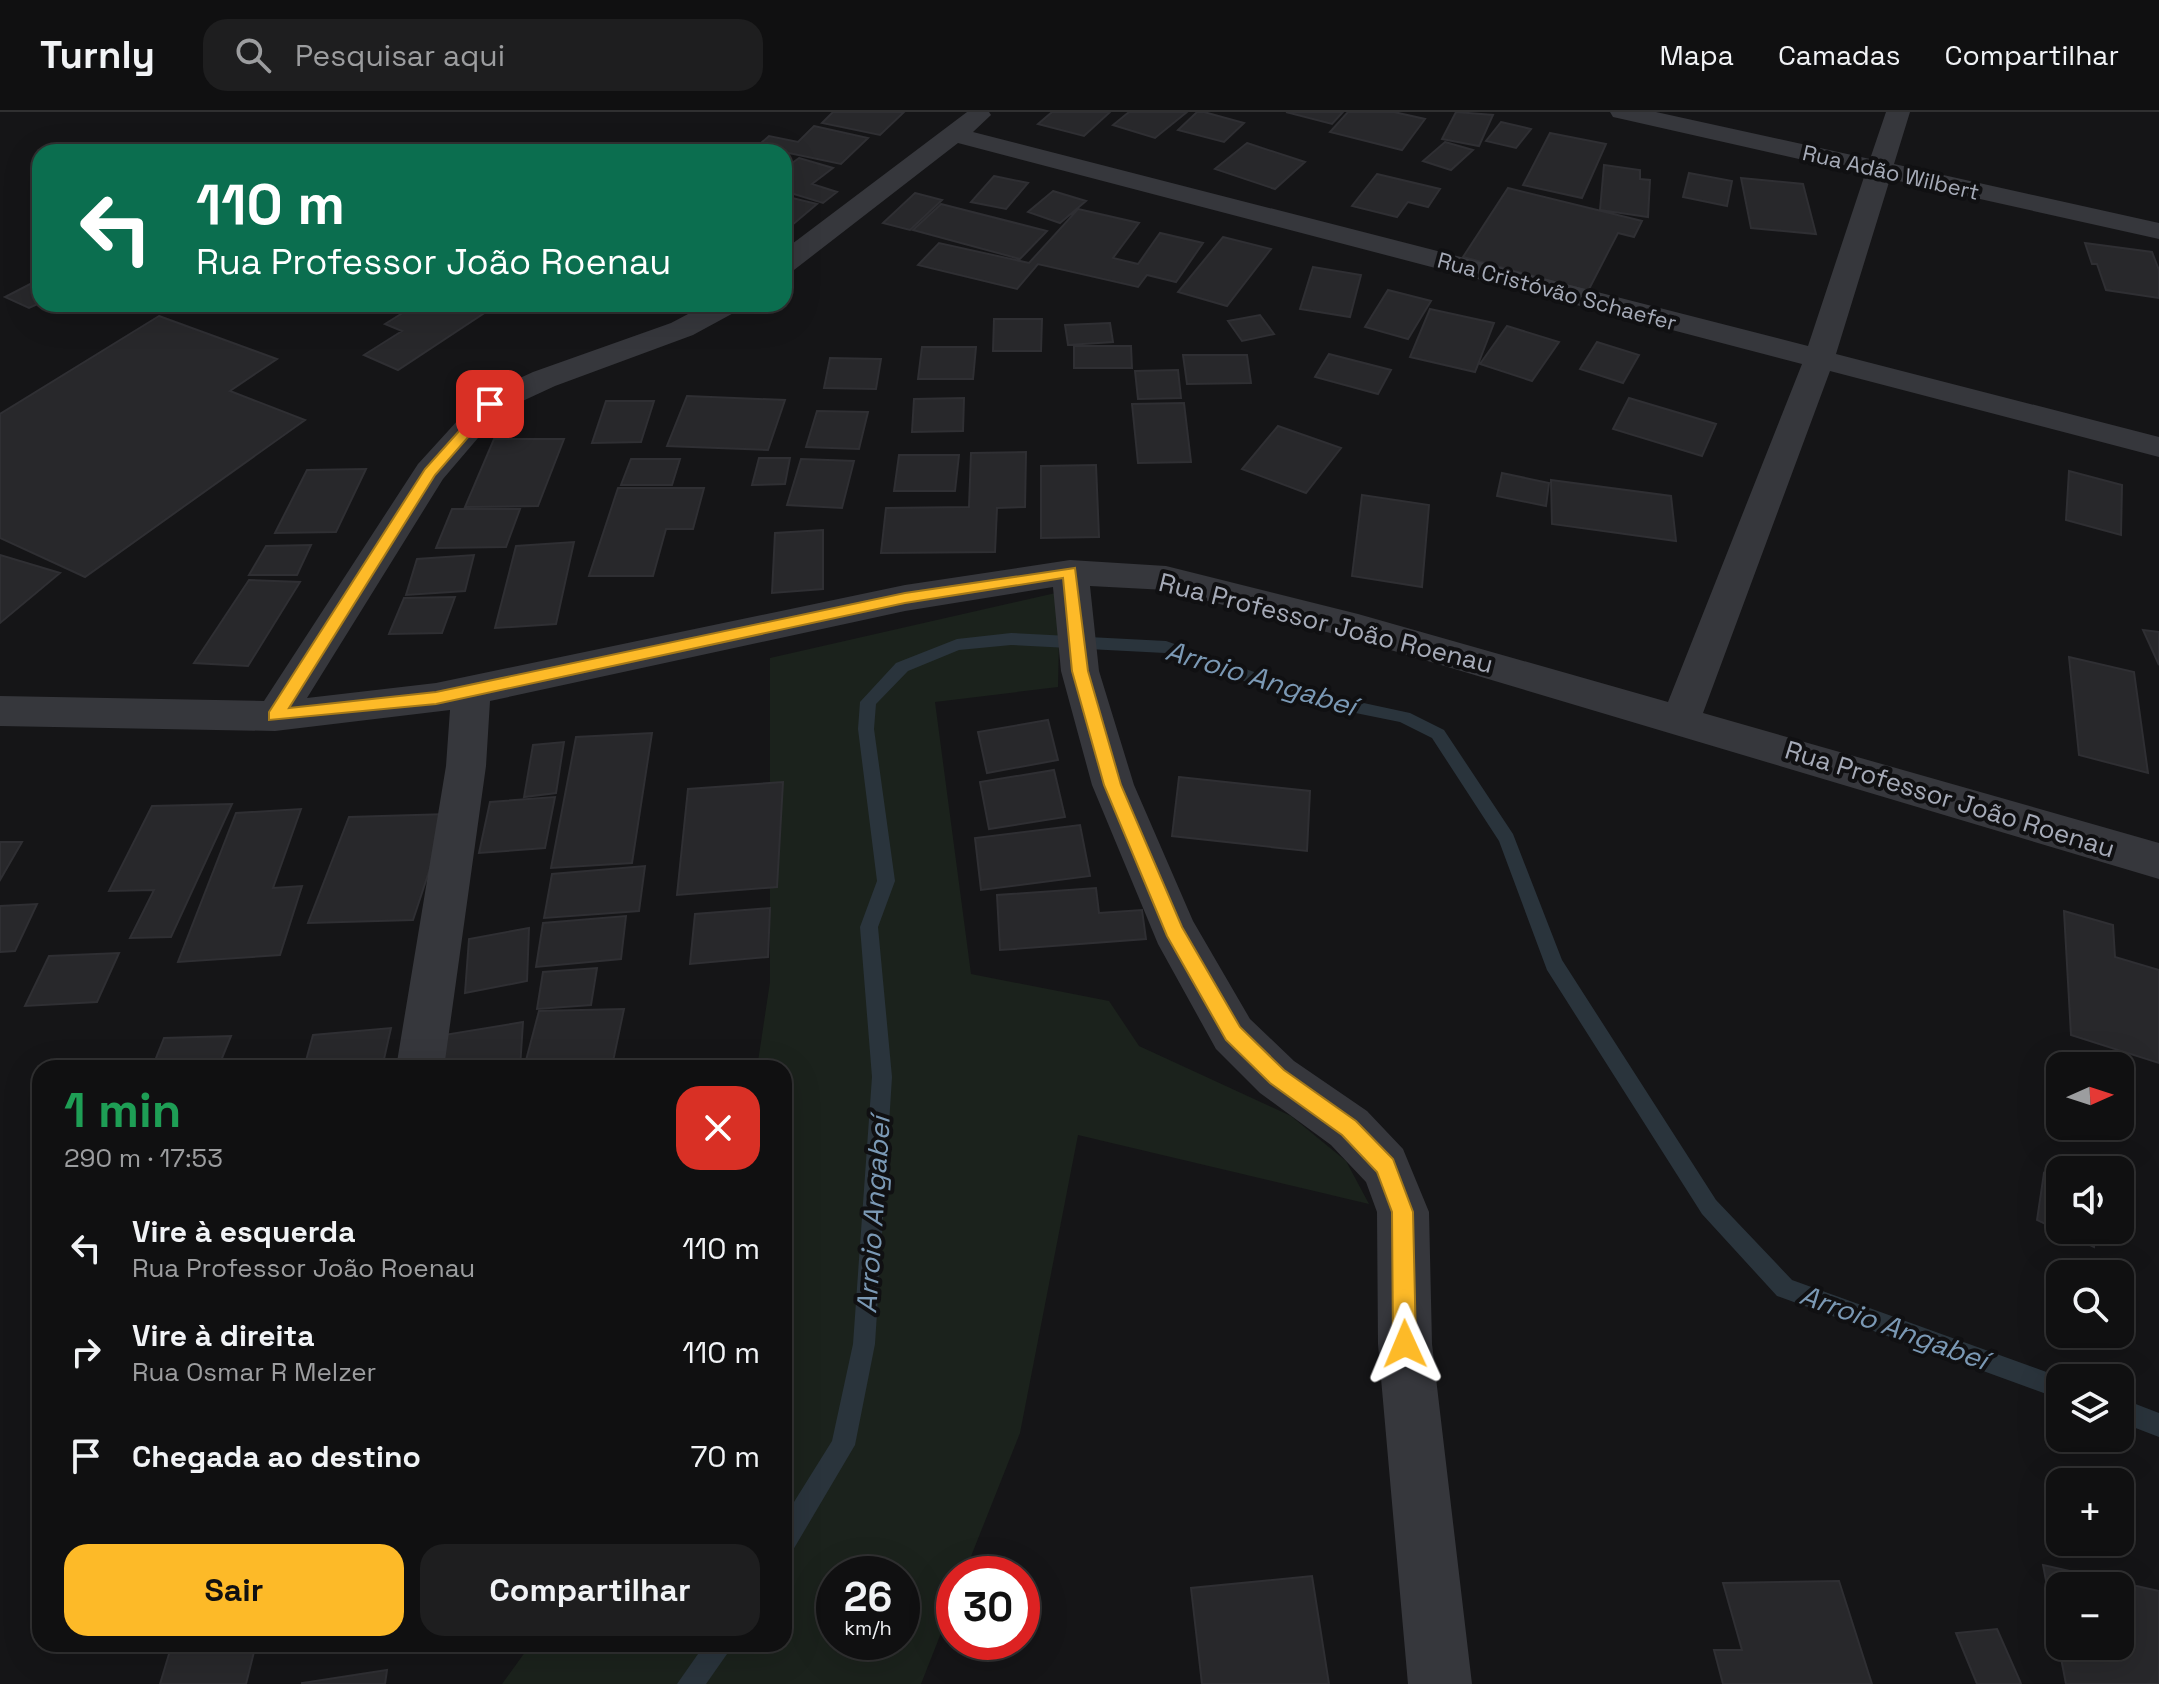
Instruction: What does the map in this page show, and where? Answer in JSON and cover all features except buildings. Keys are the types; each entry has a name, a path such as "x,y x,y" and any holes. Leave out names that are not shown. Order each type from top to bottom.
{"street":[{"path":"792,258 984,112"},
{"name":"Rua Adão Wilbert","path":"1622,112 2159,231"},
{"path":"1681,719 1819,359 1898,112"},
{"name":"Rua Cristóvão Schaefer","path":"956,135 2159,447"},
{"path":"275,716 430,472 490,404 544,379 682,329 714,312"},
{"path":"1070,572 1080,667 1113,785 1174,930 1233,1034 1277,1077 1349,1128 1385,1166 1403,1212 1405,1344 1440,1684"},
{"name":"Rua Professor João Roenau","path":"0,711 275,716 436,698 905,598 1070,572 1166,578 1358,627 1681,719 2159,861"},
{"path":"421,1060 466,766 471,690"}],"shaded area":[{"path":"1060,592 1058,687 935,702 971,974 1109,1001 1139,1046 1291,1116 1346,1161 1369,1204 1078,1135 1020,1433 971,1556 936,1556 936,1646 921,1684 502,1684 525,1652 792,1652 792,1060 758,1060 770,982 770,658"}],"waterway":[{"name":"Arroio Angabeí","path":"792,1528 843,1445 864,1344 882,1077 869,927 886,881 866,729 868,702 902,667 957,645 1011,639 1166,647 1306,697 1404,717 1438,734 1507,839 1554,964 1709,1207 1785,1288 2046,1383"},
{"name":"Arroio Angabeí","path":"2134,1415 2159,1425"},
{"name":"Arroio Angabeí","path":"690,1684 715,1652"}],"route":[{"path":"490,404 430,472 275,716 436,698 905,598 1070,572 1080,671 1113,785 1174,930 1233,1034 1277,1077 1349,1128 1385,1166 1403,1212 1405,1344"}]}
